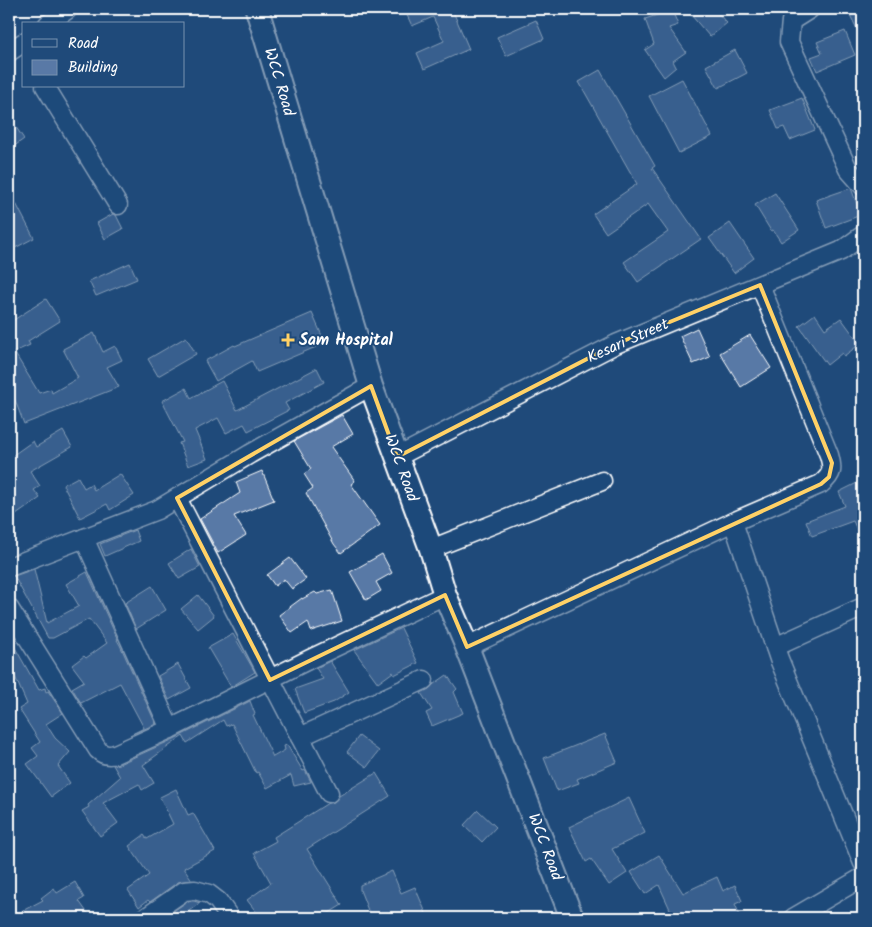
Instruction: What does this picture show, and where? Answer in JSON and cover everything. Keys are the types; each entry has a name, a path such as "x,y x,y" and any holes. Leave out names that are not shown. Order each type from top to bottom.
{"main road":[{"name":"WCC Road","path":"257,9 371,386 446,595 572,918"}],"street":[{"path":"51,22 68,9"},
{"path":"810,9 791,21 789,42 848,169 863,186"},
{"path":"46,88 118,205"},
{"name":"Kesari Street","path":"397,457 616,344 841,251 863,235"},
{"path":"467,647 733,522 821,484 829,478 832,463 760,285"},
{"path":"10,564 157,510 250,454 371,386"},
{"path":"431,549 602,480"},
{"path":"177,498 329,793"},
{"path":"733,522 775,647 863,863"},
{"path":"84,538 170,729"},
{"path":"9,608 98,750 101,753 110,755 170,729 318,655 446,595"},
{"path":"775,647 863,607"},
{"path":"300,737 424,680"},
{"path":"793,918 863,877"},
{"path":"145,918 184,891 195,890 209,894 218,901 230,918"}],"highlighted area":[{"path":"760,285 832,463 829,477 821,484 467,647 445,595 270,680 177,498 371,386 397,457 616,344"}],"building":[{"path":"416,9 452,9 469,49 424,69 417,53 444,41 433,17 412,26 406,13"},
{"path":"697,9 714,9 727,23 710,37 691,15"},
{"path":"847,9 863,9 863,41"},
{"path":"672,10 678,25 669,28 686,52 673,61 676,67 664,77 645,50 654,44 645,19"},
{"path":"536,20 544,39 506,56 497,37"},
{"path":"845,31 855,55 817,71 811,57 822,53 817,42"},
{"path":"735,50 747,73 718,88 706,66"},
{"path":"600,70 655,166 652,168 701,239 638,282 624,262 668,232 648,204 606,233 593,214 637,184 579,82"},
{"path":"682,79 712,136 679,153 649,96"},
{"path":"802,98 815,130 790,140 784,127 778,129 770,110"},
{"path":"9,117 24,139 9,150"},
{"path":"851,188 861,215 826,228 816,200"},
{"path":"9,190 34,238 15,248 9,235"},
{"path":"775,193 799,230 781,242 773,230 771,231 755,205"},
{"path":"113,214 116,215 123,229 105,239 97,223"},
{"path":"730,223 754,258 734,273 709,238"},
{"path":"130,263 137,279 96,296 89,281"},
{"path":"46,299 60,321 28,341 30,345 14,352 39,393 51,389 52,393 78,378 63,349 94,333 103,352 115,346 122,360 107,367 119,387 24,424 13,395 9,397 9,323"},
{"path":"312,313 323,338 323,344 257,372 252,361 216,381 205,361 234,345"},
{"path":"815,314 825,329 841,318 860,344 844,356 842,353 827,365 799,326"},
{"path":"697,328 710,357 693,364 680,336"},
{"path":"750,335 771,368 741,387 720,353"},
{"path":"186,337 196,354 158,376 148,359"},
{"path":"317,368 324,382 285,403 289,410 248,431 244,424 226,433 218,418 195,430 207,459 188,466 179,443 183,442 162,401 186,388 191,398 222,381 237,410"},
{"path":"342,415 353,434 331,447 355,481 351,484 380,525 341,553 334,544 306,493 313,488 304,474 311,469 294,441"},
{"path":"63,431 72,447 30,471 40,486 34,490 40,498 9,520 9,458 33,441 36,447"},
{"path":"262,471 274,500 234,516 246,535 218,553 200,519 240,493 236,482"},
{"path":"120,474 134,495 110,510 107,504 80,518 63,485 78,477 84,488 91,484 94,490"},
{"path":"863,480 863,543 853,521 812,536 806,521 845,506 839,492"},
{"path":"135,530 139,541 105,556 100,544"},
{"path":"191,549 200,567 179,579 169,563"},
{"path":"382,554 392,573 376,582 381,591 366,600 350,572"},
{"path":"290,558 306,579 292,589 284,579 275,586 267,575"},
{"path":"34,569 47,623 79,606 66,584 87,572 156,724 130,735 144,728 120,683 81,703 72,688 84,681 72,665 84,656 86,658 107,643 89,619 53,638 48,638 14,576"},
{"path":"152,586 166,610 136,629 125,603"},
{"path":"332,590 342,621 311,631 308,622 292,633 279,615 302,598 315,592 317,594"},
{"path":"198,595 214,616 198,629 181,609"},
{"path":"401,628 418,663 394,675 393,672 378,683 354,650"},
{"path":"233,634 255,672 231,687 208,648"},
{"path":"9,637 39,690 45,688 46,692 48,691 63,713 46,724 55,738 70,752 58,766 70,783 51,797 27,764 38,756 32,748 40,742 19,709 27,704 9,663"},
{"path":"330,661 349,692 334,702 304,713 295,689 323,679 316,668"},
{"path":"178,664 191,688 169,700 158,676"},
{"path":"447,675 457,689 454,692 463,713 432,726 426,713 432,710 421,693"},
{"path":"250,701 255,714 253,715 273,757 285,750 284,746 287,745 311,782 294,786 291,775 267,788 258,772 256,773 232,724 226,726 223,720 187,743 183,736 143,765 154,783 142,790 139,784 103,803 118,823 100,836 82,811 89,807 88,805 120,777 113,765 174,739"},
{"path":"605,734 617,762 577,779 579,783 557,791 544,758"},
{"path":"359,736 379,751 367,767 347,752"},
{"path":"376,773 390,796 307,849 342,905 321,918 261,918 247,900 271,883 254,853 276,841 274,837 328,803 334,802 339,796"},
{"path":"176,789 188,815 193,813 215,851 184,868 192,880 178,882 150,902 148,900 139,907 128,890 149,875 129,846 144,835 147,839 173,824 160,797"},
{"path":"629,798 645,833 612,849 627,873 609,885 591,859 586,862 569,827"},
{"path":"478,810 496,827 482,842 464,825"},
{"path":"659,855 683,893 717,877 723,891 735,885 742,901 735,904 741,918 674,918 659,885 645,894 631,872"},
{"path":"392,871 401,893 415,887 428,918 371,918 360,890 360,885"},
{"path":"75,882 84,898 79,901 91,918 9,918 43,900 41,898 54,888 57,893"},
{"path":"188,901 200,903 179,918 163,918"}],"place":[{"name":"Sam Hospital","path":"288,340"}]}
